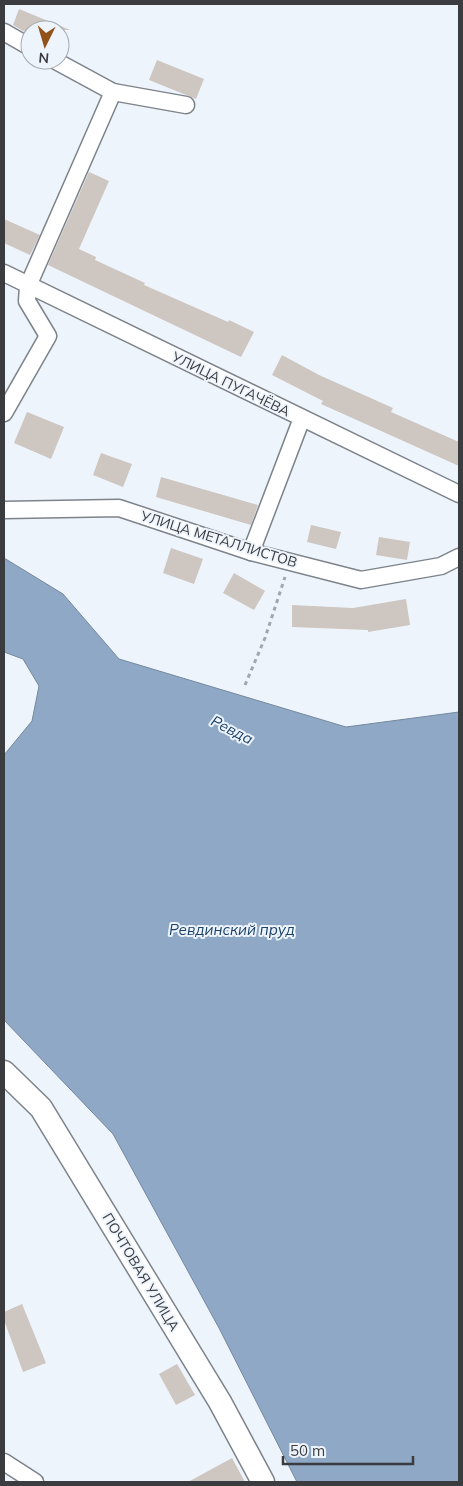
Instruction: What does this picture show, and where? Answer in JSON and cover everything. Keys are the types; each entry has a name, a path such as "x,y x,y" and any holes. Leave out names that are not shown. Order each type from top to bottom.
{"street":[{"path":"4,32 20,41"},
{"path":"70,69 113,92 186,105"},
{"path":"4,414 48,336 27,301 28,286 113,92"},
{"name":"УЛИЦА ПУГАЧЁВА","path":"4,273 459,494"},
{"path":"251,552 302,418"},
{"name":"УЛИЦА МЕТАЛЛИСТОВ","path":"4,510 119,508 251,552 361,580 441,566 459,557"},
{"name":"ПОЧТОВАЯ УЛИЦА","path":"4,1072 40,1108 220,1402 262,1482"},
{"path":"4,1462 35,1482"}],"path":[{"path":"245,685 265,638 290,562"}],"water":[{"name":"Ревдинский пруд","path":"4,558 63,594 119,659 346,727 459,712 459,1482 297,1482 219,1328 113,1134 4,1020 4,755 32,721 39,686 23,659 4,652"}],"building":[{"path":"19,9 46,20 20,20 20,29 13,25"},
{"path":"157,60 204,79 196,99 149,80"},
{"path":"89,172 109,181 79,249 96,257 95,260 145,283 144,285 254,332 241,357 48,265"},
{"path":"4,219 40,235 30,255 4,243"},
{"path":"282,355 319,375 393,408 391,412 459,442 459,466 321,404 323,401 272,375"},
{"path":"27,412 64,427 51,459 14,443"},
{"path":"101,453 132,464 123,487 93,475"},
{"path":"161,477 258,505 251,525 156,497"},
{"path":"311,525 341,532 336,549 307,542"},
{"path":"379,537 410,542 407,560 376,555"},
{"path":"171,548 203,559 194,584 163,573"},
{"path":"234,573 265,591 254,610 223,593"},
{"path":"406,599 410,625 368,632 368,630 292,627 292,605 353,608"},
{"path":"22,1304 46,1363 23,1372 4,1320 4,1312"},
{"path":"177,1364 195,1395 176,1405 159,1374"},
{"path":"232,1458 245,1482 188,1482"}],"water label":[{"name":"Ревда","path":"232,730"}]}
